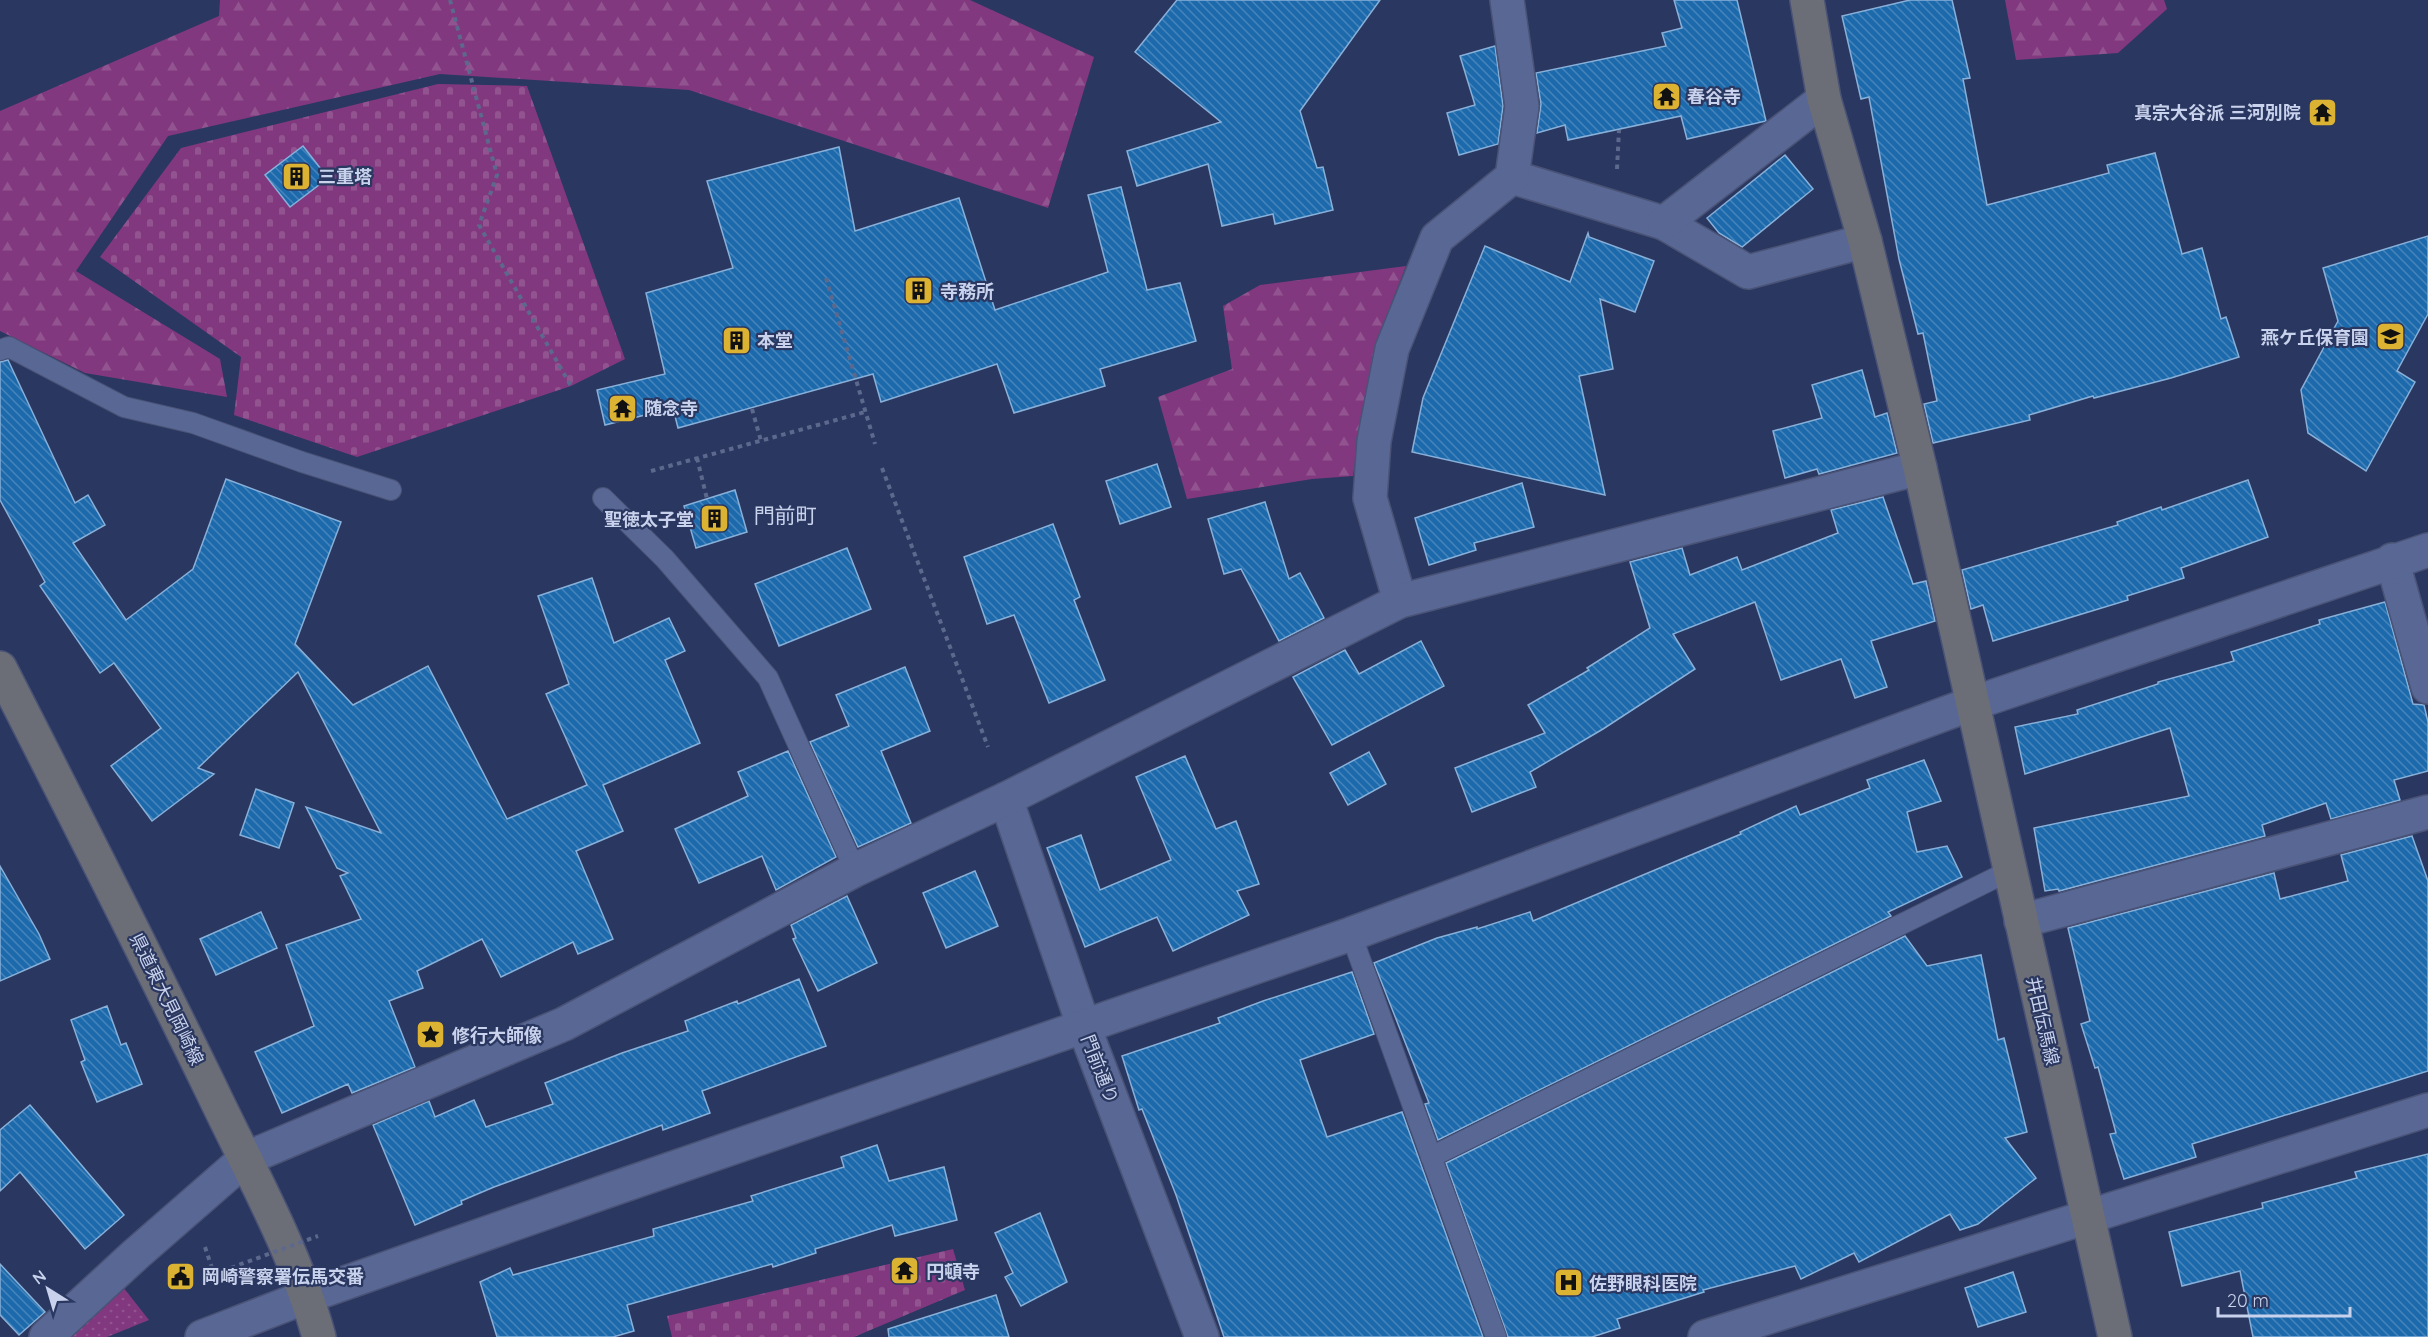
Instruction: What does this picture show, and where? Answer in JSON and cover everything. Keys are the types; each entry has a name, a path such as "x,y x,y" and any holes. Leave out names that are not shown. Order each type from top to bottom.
{"street":[{"path":"1400,601 1370,498 1374,441 1392,349 1437,238 1512,177 1522,106 1507,0"},
{"name":"井田伝馬線","path":"1807,0 1824,99 1865,241 1920,468 1971,704 2115,1337"},
{"path":"1664,223 1824,99"},
{"path":"1512,177 1664,223 1749,272 1865,241"},
{"path":"46,1337 245,1159 564,1024 855,870 1006,799 1400,601 1920,468"},
{"path":"202,1337 308,1296 1351,934 1971,704 2392,560 2428,550"},
{"path":"2392,560 2428,687"},
{"name":"県道東大見岡崎線","path":"0,668 142,947 245,1159 308,1296 319,1337"},
{"name":"門前通り","path":"1006,799 1084,1027 1202,1337"},
{"path":"2020,921 2428,812"},
{"path":"1705,1337 2428,1110"}],"lane":[{"path":"0,350 9,347 124,407 193,423 302,462 391,490"},
{"path":"603,498 665,559 768,678 855,870"},
{"path":"1431,1157 2009,871"},
{"path":"1351,934 1496,1337"}],"path":[{"path":"450,0 497,175 479,225 571,386"},
{"path":"826,278 874,444"},
{"path":"752,408 761,441"},
{"path":"651,471 865,412"},
{"path":"698,458 707,499"},
{"path":"882,468 988,747"},
{"path":"214,1275 318,1236"}],"green space":[{"path":"220,0 970,0 1094,57 1048,208 689,90 440,74 168,136 76,271 220,359 227,397 85,373 0,331 0,111 219,16"},
{"path":"2005,0 2164,0 2167,9 2118,53 2016,60"},
{"path":"438,84 527,86 625,359 571,386 357,457 234,415 241,357 100,257 181,148"},
{"path":"1406,266 1381,330 1366,395 1353,476 1312,479 1187,499 1158,397 1232,369 1223,306 1260,285"},
{"path":"953,1249 965,1290 854,1337 672,1337 667,1316"},
{"path":"119,1282 149,1320 107,1337 66,1337"}],"building":[{"path":"1177,0 1380,0 1300,111 1317,168 1323,167 1333,210 1275,224 1273,214 1222,226 1208,164 1137,186 1127,151 1221,122 1135,52"},
{"path":"1674,0 1737,0 1766,121 1687,139 1681,116 1568,140 1565,125 1537,133 1541,104 1536,73 1666,46 1662,33 1682,28"},
{"path":"1910,0 1952,0 1970,78 1963,79 1987,205 2109,173 2107,165 2155,153 2182,254 2202,248 2221,319 2226,317 2239,357 2171,378 2094,398 2093,396 2029,415 2030,420 1933,443 1924,404 1937,401 1923,333 1918,334 1899,259 1869,97 1861,99 1842,16"},
{"path":"1495,46 1503,106 1498,144 1459,155 1447,113 1475,105 1460,56"},
{"name":"三重塔","path":"303,146 328,178 290,207 265,175"},
{"path":"839,147 855,231 959,198 995,310 1108,272 1088,195 1121,187 1147,290 1180,283 1196,341 1100,369 1105,386 1014,413 997,364 881,402 873,374 678,428 673,408 605,425 597,390 665,374 646,293 733,268 707,181"},
{"path":"1785,155 1813,189 1742,247 1719,233 1707,218"},
{"path":"1588,233 1589,237 1654,261 1635,312 1600,299 1613,369 1579,376 1605,495 1412,452 1423,398 1485,246 1570,282"},
{"path":"2428,236 2428,314 2397,371 2415,382 2366,471 2308,433 2301,390 2338,321 2323,268"},
{"path":"8,360 75,503 88,495 105,525 73,543 126,620 193,569 226,479 341,522 295,644 353,705 428,666 507,819 587,785 546,694 569,684 538,596 592,578 614,643 669,618 685,651 665,660 700,743 603,785 623,831 576,851 613,939 578,954 573,942 501,977 482,939 417,971 423,988 389,1001 415,1067 352,1093 348,1084 282,1113 255,1052 314,1026 286,945 361,919 340,876 348,873 337,868 306,807 381,833 298,672 198,768 214,774 152,821 111,766 161,728 114,663 100,673 40,586 45,582 0,500 0,362"},
{"path":"1862,370 1875,417 1887,413 1897,453 1819,474 1817,469 1785,478 1773,431 1822,418 1812,385"},
{"path":"1157,464 1171,507 1120,524 1106,481"},
{"path":"2248,480 2268,537 2181,568 2184,578 2127,596 2128,600 1993,641 1983,605 1971,609 1962,570 2118,525 2117,522 2161,507 2162,510"},
{"path":"1522,483 1534,527 1474,543 1476,550 1429,565 1415,518"},
{"name":"聖徳太子堂","path":"735,490 747,532 696,548 684,506"},
{"path":"1883,497 1913,584 1926,581 1935,621 1871,641 1887,687 1855,698 1841,659 1781,680 1755,602 1673,634 1695,669 1603,729 1530,772 1536,787 1472,812 1455,768 1545,733 1528,705 1589,670 1587,668 1650,628 1630,562 1682,548 1690,575 1737,557 1742,570 1838,533 1831,510"},
{"path":"1265,502 1289,579 1300,573 1324,618 1279,641 1241,569 1224,574 1208,519"},
{"path":"1053,524 1080,597 1074,600 1105,680 1049,703 1014,615 987,624 964,557"},
{"path":"847,548 871,609 779,646 755,584"},
{"path":"2385,602 2413,704 2424,705 2428,722 2428,771 2394,780 2400,800 2331,819 2326,803 2262,825 2265,836 2059,891 2058,889 2045,891 2034,828 2189,796 2170,728 2025,774 2015,727 2078,714 2077,710 2158,684 2158,682 2234,661 2231,652 2320,624 2319,620"},
{"path":"1421,641 1444,686 1332,745 1293,677 1345,650 1359,674"},
{"path":"905,667 930,731 881,751 911,823 858,847 810,742 849,726 836,695"},
{"path":"788,751 836,857 776,890 762,856 699,883 675,829 748,796 738,772"},
{"path":"1369,752 1386,784 1348,805 1330,773"},
{"path":"1185,756 1216,829 1236,821 1259,884 1237,891 1249,915 1173,951 1157,917 1085,947 1047,848 1081,835 1100,890 1171,860 1136,777"},
{"path":"1924,760 1941,801 1907,812 1917,852 1947,846 1962,877 1888,912 1891,916 1438,1140 1425,1104 1429,1103 1374,963 1437,938 1477,927 1477,929 1530,912 1533,921 1741,834 1740,832 1796,806 1800,815 1870,788 1867,780"},
{"path":"256,789 294,803 279,848 240,835"},
{"path":"2412,836 2428,881 2428,1071 2192,1144 2196,1157 2124,1179 2110,1134 2116,1133 2098,1067 2095,1068 2081,1024 2090,1021 2068,928 2274,873 2280,899 2348,881 2341,855"},
{"path":"0,866 39,934 50,959 0,981"},
{"path":"975,871 998,926 946,948 923,893"},
{"path":"847,896 877,963 818,991 793,939 796,938 791,925"},
{"path":"261,912 277,948 216,975 200,939"},
{"path":"1905,936 1927,966 1981,955 1998,1040 2004,1038 2027,1132 2005,1138 2036,1178 1978,1224 1960,1230 1950,1214 1859,1262 1854,1253 1801,1279 1795,1266 1703,1290 1704,1292 1617,1319 1620,1328 1592,1337 1508,1337 1446,1163"},
{"path":"1352,972 1374,1034 1300,1060 1327,1137 1402,1112 1483,1337 1224,1337 1176,1195 1142,1109 1139,1110 1122,1056 1220,1023 1218,1018 1263,1001"},
{"path":"799,979 826,1046 702,1091 710,1113 663,1130 662,1125 494,1187 415,1225 373,1125 429,1101 435,1117 474,1100 486,1127 553,1104 545,1083 622,1053 688,1031 685,1021 737,1001 738,1004"},
{"path":"107,1006 121,1045 126,1043 142,1084 97,1102 81,1062 85,1060 71,1020"},
{"path":"30,1105 124,1215 85,1249 20,1172 0,1191 0,1130"},
{"path":"877,1145 889,1181 944,1167 957,1220 895,1236 892,1225 815,1249 816,1253 773,1267 772,1264 627,1305 634,1331 613,1337 497,1337 480,1282 510,1268 513,1275 654,1236 653,1229 753,1201 751,1196 844,1167 841,1157"},
{"path":"2428,1154 2428,1337 2253,1337 2240,1271 2182,1286 2169,1232 2263,1208 2262,1203 2357,1178 2355,1172"},
{"path":"1040,1213 1067,1282 1021,1306 1005,1277 1013,1273 995,1233"},
{"path":"0,1264 45,1312 19,1335 0,1315"},
{"path":"2013,1272 2026,1312 1978,1327 1965,1288"},
{"path":"996,1295 1009,1337 889,1337 888,1329"}],"place":[{"name":"春谷寺","path":"1666,96"},
{"name":"真宗大谷派 三河別院","path":"2322,112"},
{"name":"三重塔","path":"297,176"},
{"name":"寺務所","path":"919,291"},
{"name":"燕ケ丘保育園","path":"2390,337"},
{"name":"本堂","path":"736,340"},
{"name":"随念寺","path":"623,408"},
{"name":"聖徳太子堂","path":"715,519"},
{"name":"修行大師像","path":"431,1035"},
{"name":"円頓寺","path":"905,1271"},
{"name":"岡崎警察署伝馬交番","path":"181,1276"},
{"name":"佐野眼科医院","path":"1568,1283"}],"district":[{"name":"門前町","path":"785,515"}]}
